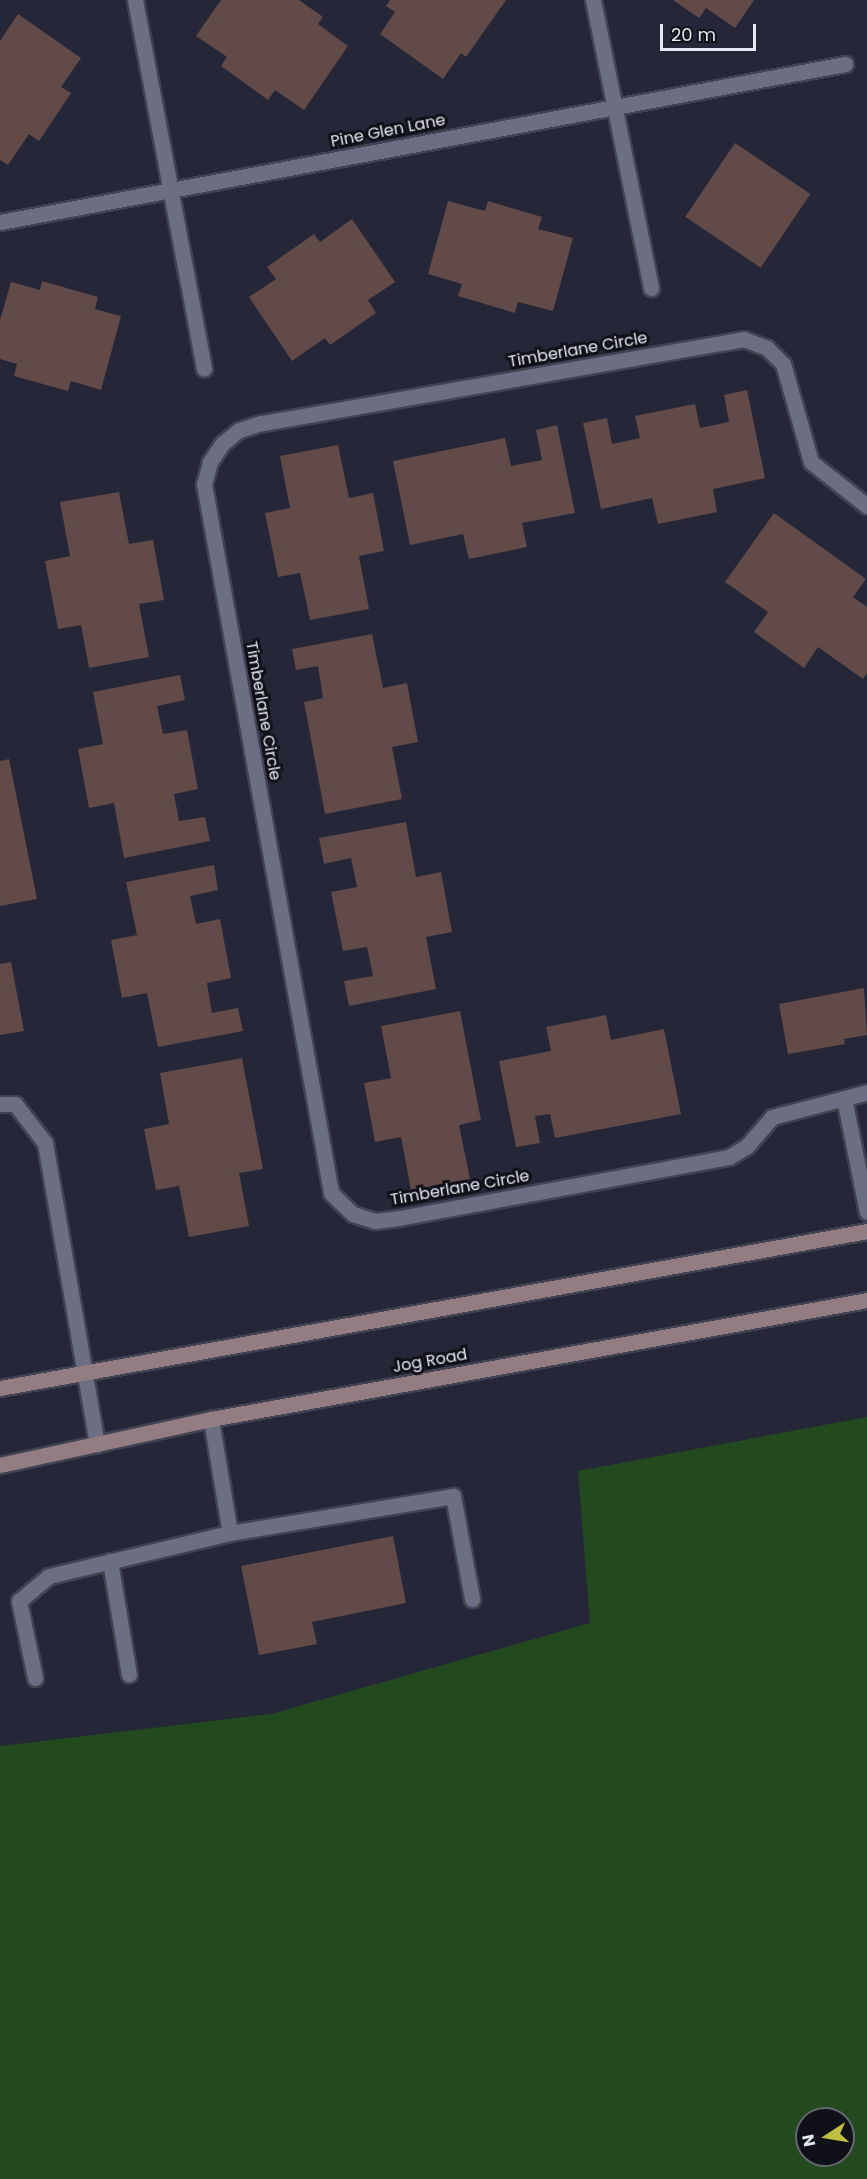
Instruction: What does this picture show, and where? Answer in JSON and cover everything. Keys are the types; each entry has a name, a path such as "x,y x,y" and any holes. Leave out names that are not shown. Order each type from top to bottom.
{"main road":[{"path":"0,1388 867,1231"},
{"name":"Jog Road","path":"0,1465 211,1419 867,1300"}],"street":[{"path":"135,0 168,191 204,369"},
{"path":"592,0 651,288"},
{"name":"Pine Glen Lane","path":"0,222 845,64"},
{"name":"Timberlane Circle","path":"867,506 811,462 783,364 767,348 744,339 261,423 239,430 222,444 210,462 204,484 331,1193 353,1214 375,1221 422,1214 729,1157 747,1146 772,1117 867,1092"},
{"path":"844,1098 867,1212"},
{"path":"0,1104 15,1104 45,1143 97,1444"},
{"path":"211,1419 230,1533"},
{"path":"35,1678 19,1601 49,1576 230,1533 453,1496 472,1599"},
{"path":"110,1561 129,1674"}],"green space":[{"path":"867,1417 867,2179 0,2179 0,1746 271,1714 590,1623 578,1471"}],"building":[{"path":"221,0 299,0 323,17 318,24 348,46 304,110 275,90 268,100 221,66 227,57 196,36"},
{"path":"390,0 506,0 466,57 461,53 443,79 380,34 395,12 386,6"},
{"path":"673,0 754,0 735,28 706,8 699,18"},
{"path":"18,14 81,58 61,87 71,93 39,141 29,134 8,165 0,160 0,41"},
{"path":"735,143 810,194 761,268 685,217"},
{"path":"448,201 485,211 488,201 542,217 538,229 573,238 553,311 518,302 515,313 458,296 462,284 428,274"},
{"path":"352,219 395,282 368,300 376,313 330,345 325,338 292,361 249,297 276,279 267,267 314,234 320,242"},
{"path":"42,281 98,297 95,309 121,316 101,390 71,381 68,391 14,376 17,364 0,359 0,320 11,282 40,290"},
{"path":"747,390 765,478 713,489 717,512 658,524 652,498 601,509 583,423 607,418 612,444 640,438 635,416 695,404 700,428 729,422 724,395"},
{"path":"557,425 575,513 522,523 527,547 469,559 463,534 410,545 393,461 505,438 511,466 542,460 536,430"},
{"path":"338,445 349,498 373,493 384,551 359,556 369,609 310,620 300,573 278,577 265,513 290,508 280,456"},
{"path":"119,492 129,544 153,540 164,600 139,604 149,657 89,668 81,625 58,629 45,561 70,556 60,502"},
{"path":"774,513 866,579 853,597 867,607 867,673 863,679 818,647 804,668 754,632 768,612 725,582"},
{"path":"372,634 383,688 407,683 418,742 392,747 402,799 325,814 304,702 323,698 318,666 296,670 292,649"},
{"path":"180,675 185,700 157,706 163,734 187,730 198,789 174,794 179,821 205,817 210,841 124,858 114,803 89,808 78,749 103,744 93,692"},
{"path":"9,759 37,899 0,906 0,761"},
{"path":"406,822 416,877 441,872 452,932 426,937 436,989 349,1006 344,981 373,976 367,947 343,951 331,892 357,887 351,858 324,864 319,838"},
{"path":"214,865 218,890 190,896 196,924 220,919 231,978 207,983 212,1013 238,1008 243,1031 158,1047 147,993 122,998 111,940 137,935 126,882"},
{"path":"11,962 24,1031 0,1035 0,964"},
{"path":"864,988 867,1035 844,1039 845,1044 788,1054 779,1004"},
{"path":"460,1011 481,1120 459,1125 470,1179 411,1190 401,1137 375,1142 364,1083 391,1078 381,1026"},
{"path":"606,1015 611,1040 664,1029 681,1114 555,1138 550,1114 535,1116 540,1143 516,1147 499,1061 551,1051 546,1027"},
{"path":"242,1058 263,1169 239,1173 249,1226 189,1237 179,1186 156,1190 144,1129 169,1124 160,1073"},
{"path":"393,1536 406,1603 312,1622 317,1644 259,1655 241,1566"}]}
